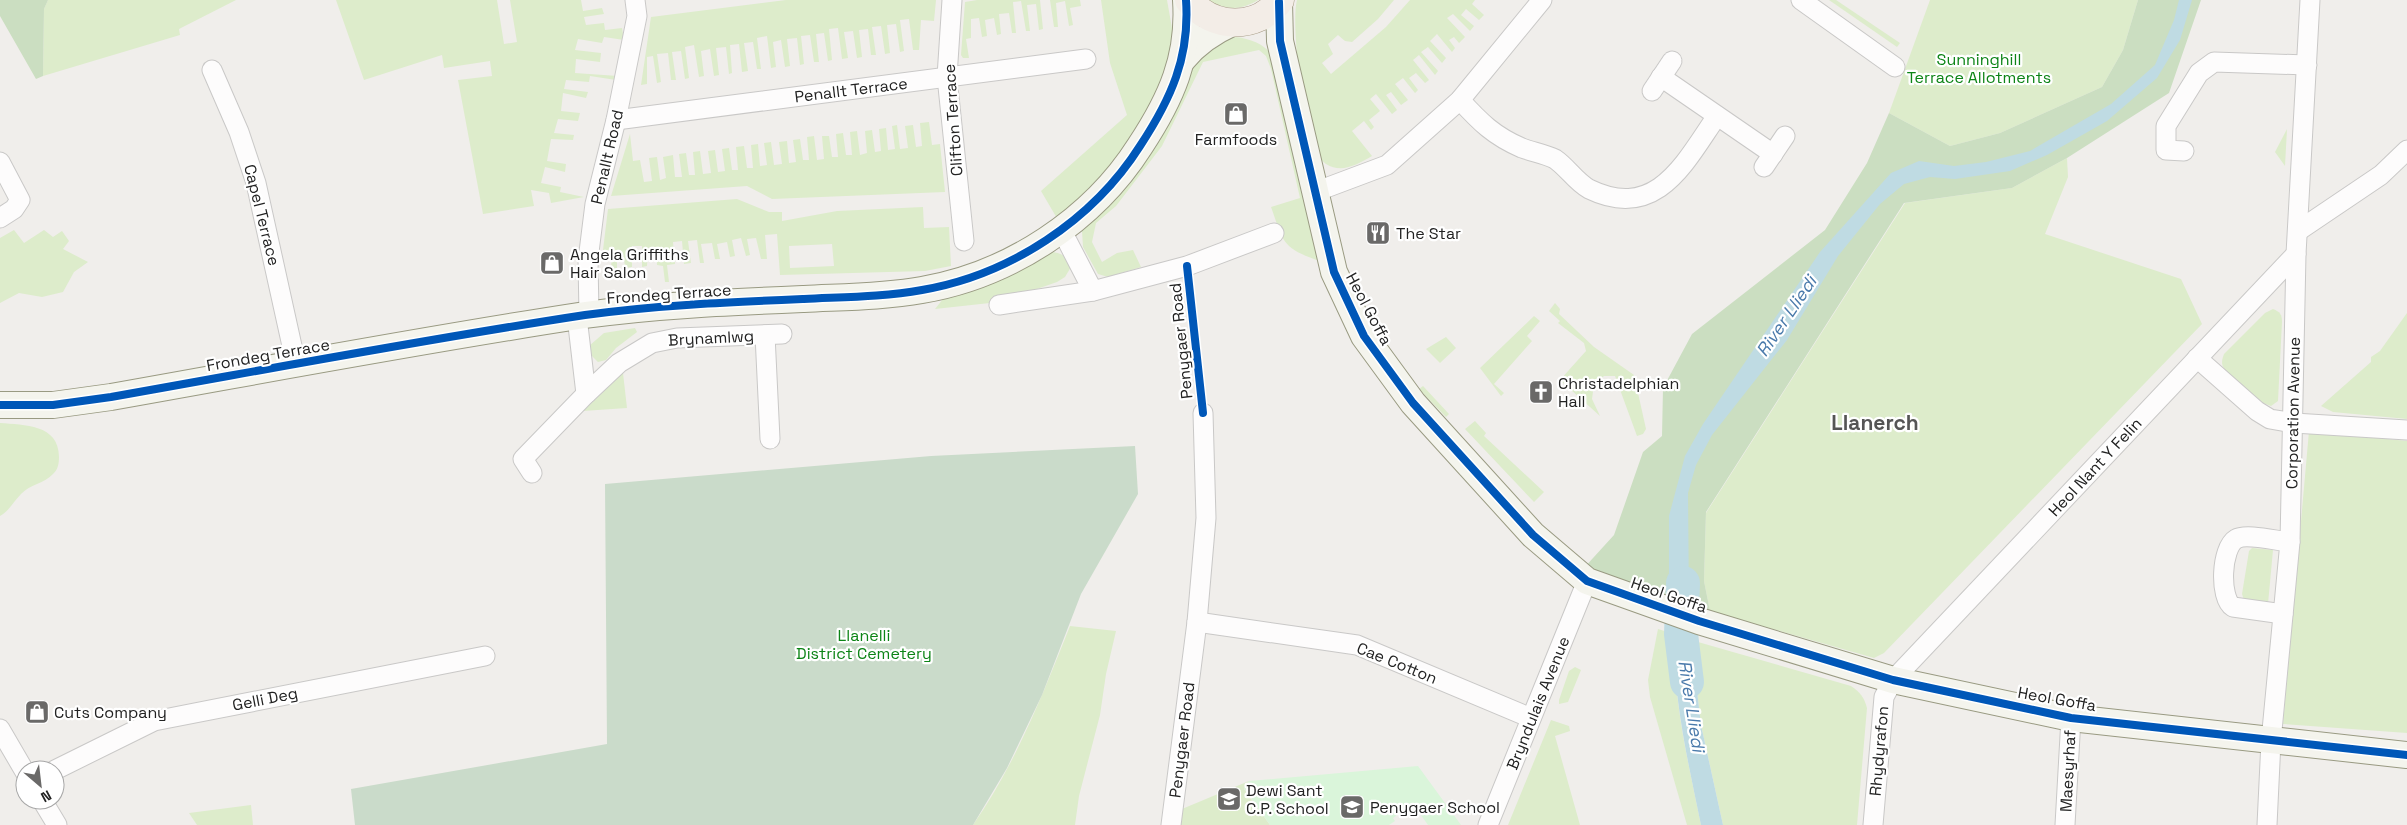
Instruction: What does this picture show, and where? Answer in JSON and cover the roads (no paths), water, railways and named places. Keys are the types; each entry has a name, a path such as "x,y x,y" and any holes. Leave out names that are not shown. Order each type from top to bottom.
{"main road":[{"path":"1188,0 1205,15 1218,21 1239,22 1258,18 1279,1"}],"street":[{"name":"Penallt Road","path":"583,316 595,204 616,120 637,16 635,0"},
{"name":"Clifton Terrace","path":"952,0 947,77 964,241"},
{"name":"Frondeg Terrace","path":"0,405 72,402 583,316 724,304 874,296 925,290 980,274 1021,256 1061,229 1097,201 1132,158 1158,119 1183,59 1187,39 1188,0"},
{"path":"1315,192 1386,165 1460,100 1542,0"},
{"path":"1801,0 1895,67"},
{"name":"Corporation Avenue","path":"2267,825 2271,741 2290,542 2294,423 2296,254 2310,0"},
{"name":"Heol Goffa","path":"1279,1 1280,41 1334,272 1364,336 1413,403 1520,521 1533,535 1587,580 1699,621 1893,680 2071,718 2407,755"},
{"path":"1239,22 1266,30 1280,41"},
{"name":"Frondeg Terrace","path":"1183,59 1195,45 1211,32 1239,22"},
{"name":"Penallt Terrace","path":"616,120 1086,60"},
{"path":"1672,61 1656,84 1717,116 1768,161 1785,136"},
{"path":"2184,151 2166,150 2166,126 2199,72 2214,62 2307,64"},
{"name":"Capel Terrace","path":"212,70 239,132 256,183 296,364"},
{"path":"1460,100 1487,129 1521,147 1554,159 1588,188 1627,200 1653,192 1674,178 1717,116"},
{"path":"2298,231 2381,175 2407,150"},
{"path":"0,162 20,200 14,209 0,218"},
{"path":"1061,229 1093,291"},
{"path":"999,305 1093,291 1186,266 1274,233"},
{"name":"Heol Nant Y Felin","path":"1893,680 2296,254"},
{"path":"583,316 586,394"},
{"name":"Brynamlwg","path":"532,473 523,460 586,394 619,363 652,343 677,338 773,335 770,439"},
{"path":"2197,358 2257,411 2270,419 2294,423 2407,430"},
{"name":"Penygaer Road","path":"1171,825 1197,622 1206,518 1203,412"},
{"path":"2283,614 2234,607 2229,604 2225,597 2223,572 2230,545 2234,540 2243,536 2290,542"},
{"name":"Bryndulais Avenue","path":"1488,825 1587,580"},
{"name":"Cae Cotton","path":"1197,622 1357,645 1531,718"},
{"name":"Gelli Deg","path":"65,765 154,721 485,656"},
{"name":"Rhydyrafon","path":"1874,825 1884,697 1893,680"},
{"name":"Maesyrhaf","path":"2065,825 2071,718"},
{"path":"0,729 18,760"},
{"path":"48,810 57,825"}],"water":[{"path":"2179,0 2192,0 2180,40 2157,78 2107,121 2047,155 2010,171 1955,179 1930,177 1904,184 1880,204 1838,256 1787,340 1712,435 1696,465 1688,493 1689,604 1669,597 1669,516 1685,456 1703,424 1820,252 1891,173 1919,161 1954,166 1986,162 2030,151 2111,104 2155,65 2174,20"},
{"path":"1674,634 1691,640 1701,725 1723,825 1701,825 1686,754 1679,706 1674,658"}],"waterway":[{"name":"River Lliedi","path":"1683,583 1681,634 1687,682"}],"place":[{"name":"Farmfoods","path":"1236,114"},
{"name":"The Star","path":"1378,233"},
{"name":"Angela Griffiths Hair Salon","path":"552,263"},
{"name":"Christadelphian Hall","path":"1541,392"},
{"name":"Cuts Company","path":"37,712"},
{"name":"Dewi Sant C.P. School","path":"1229,799"},
{"name":"Penygaer School","path":"1352,807"}],"district":[{"name":"Llanerch","path":"1875,422"}],"park label":[{"name":"Sunninghill Terrace Allotments","path":"1979,68"},
{"name":"Llanelli District Cemetery","path":"864,644"}]}
